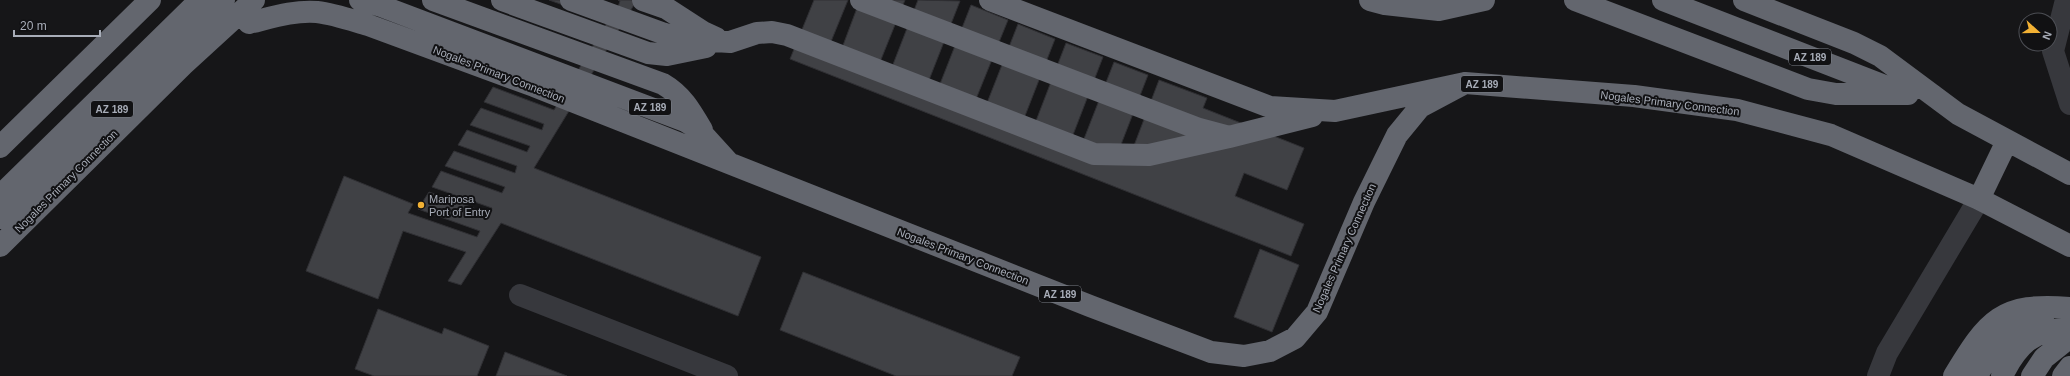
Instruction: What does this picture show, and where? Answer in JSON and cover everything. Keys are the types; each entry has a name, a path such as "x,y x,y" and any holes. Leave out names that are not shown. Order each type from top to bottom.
{"highway":[{"path":"0,147 150,0"},
{"name":"AZ 189","path":"0,196 200,0"},
{"name":"Nogales Primary Connection","path":"0,218 242,9 262,0"},
{"name":"Nogales Primary Connection","path":"0,246 183,65 242,9 280,7 302,0"},
{"name":"Nogales Primary Connection","path":"360,0 388,9 675,116 698,129 729,162 743,170"},
{"name":"Nogales Primary Connection","path":"433,0 663,84 675,91 683,99 710,141"},
{"name":"Nogales Primary Connection","path":"502,0 648,53 667,55 730,42 757,32 772,32 788,35 1094,154 1149,155 1335,111 1465,83 1634,96 1737,110 1831,135 1979,199"},
{"name":"Nogales Primary Connection","path":"571,0 662,33 683,39 730,42"},
{"path":"643,0 666,8 713,38 730,42"},
{"name":"Nogales Primary Connection","path":"860,0 1200,129 1229,137"},
{"name":"Nogales Primary Connection","path":"990,0 1270,107 1335,111"},
{"path":"1370,0 1439,10 1484,0"},
{"name":"AZ 189","path":"1575,0 1808,89 1836,94 1908,94"},
{"name":"AZ 189","path":"1663,0 1958,114 2070,174"},
{"name":"AZ 189","path":"1744,0 1854,43 1880,56 1958,114"},
{"name":"Nogales Primary Connection","path":"242,9 299,13 316,12 341,17 534,86 743,170 1212,352 1244,356 1270,351 1295,338 1317,312 1364,202 1397,135 1420,107 1465,83"},
{"path":"1979,199 2007,141"},
{"name":"AZ 189","path":"1979,199 2070,246"},
{"path":"1954,376 1975,342 1998,318 2020,308 2048,306 2070,308"},
{"path":"1977,376 1988,355 2005,333 2029,319 2070,308"},
{"path":"2002,376 2010,359 2034,335 2053,329 2070,329"},
{"path":"2032,376 2044,358 2070,337"},
{"path":"2063,376 2070,366"}],"street":[{"path":"2066,0 2053,51 2070,104"},
{"path":"1878,376 1887,353 1979,199"},
{"path":"520,295 727,376"}],"building":[{"path":"549,0 599,0 618,7 620,1 618,0 637,0 534,168 761,257 738,316 501,223 461,285 448,281 466,252 403,231 378,299 306,271 344,176 413,204 408,213 477,237 480,231 418,209 429,192 490,214 492,208 432,187 441,171 502,193 505,187 445,166 454,151 515,173 517,166 458,145 467,130 527,152 530,146 470,125 481,108 542,130 544,124 484,102 493,87 554,110 608,21"},
{"path":"814,0 848,0 830,44 842,48 860,0 905,0 880,62 892,67 918,0 960,1 929,80 940,84 971,5 1008,20 976,99 987,103 1018,24 1055,39 1023,121 1034,126 1066,43 1103,57 1071,140 1082,144 1114,62 1148,75 1115,160 1127,164 1159,80 1207,98 1203,108 1304,148 1287,190 1244,173 1235,196 1304,224 1291,256 790,59"},
{"path":"1260,249 1299,265 1272,332 1234,317"},
{"path":"803,272 1020,357 1012,376 896,376 780,330"},
{"path":"378,309 442,334 444,328 489,346 477,376 374,376 355,369"},
{"path":"505,352 567,376 496,376"}],"place":[{"name":"Mariposa Port of Entry","path":"421,205"}]}
